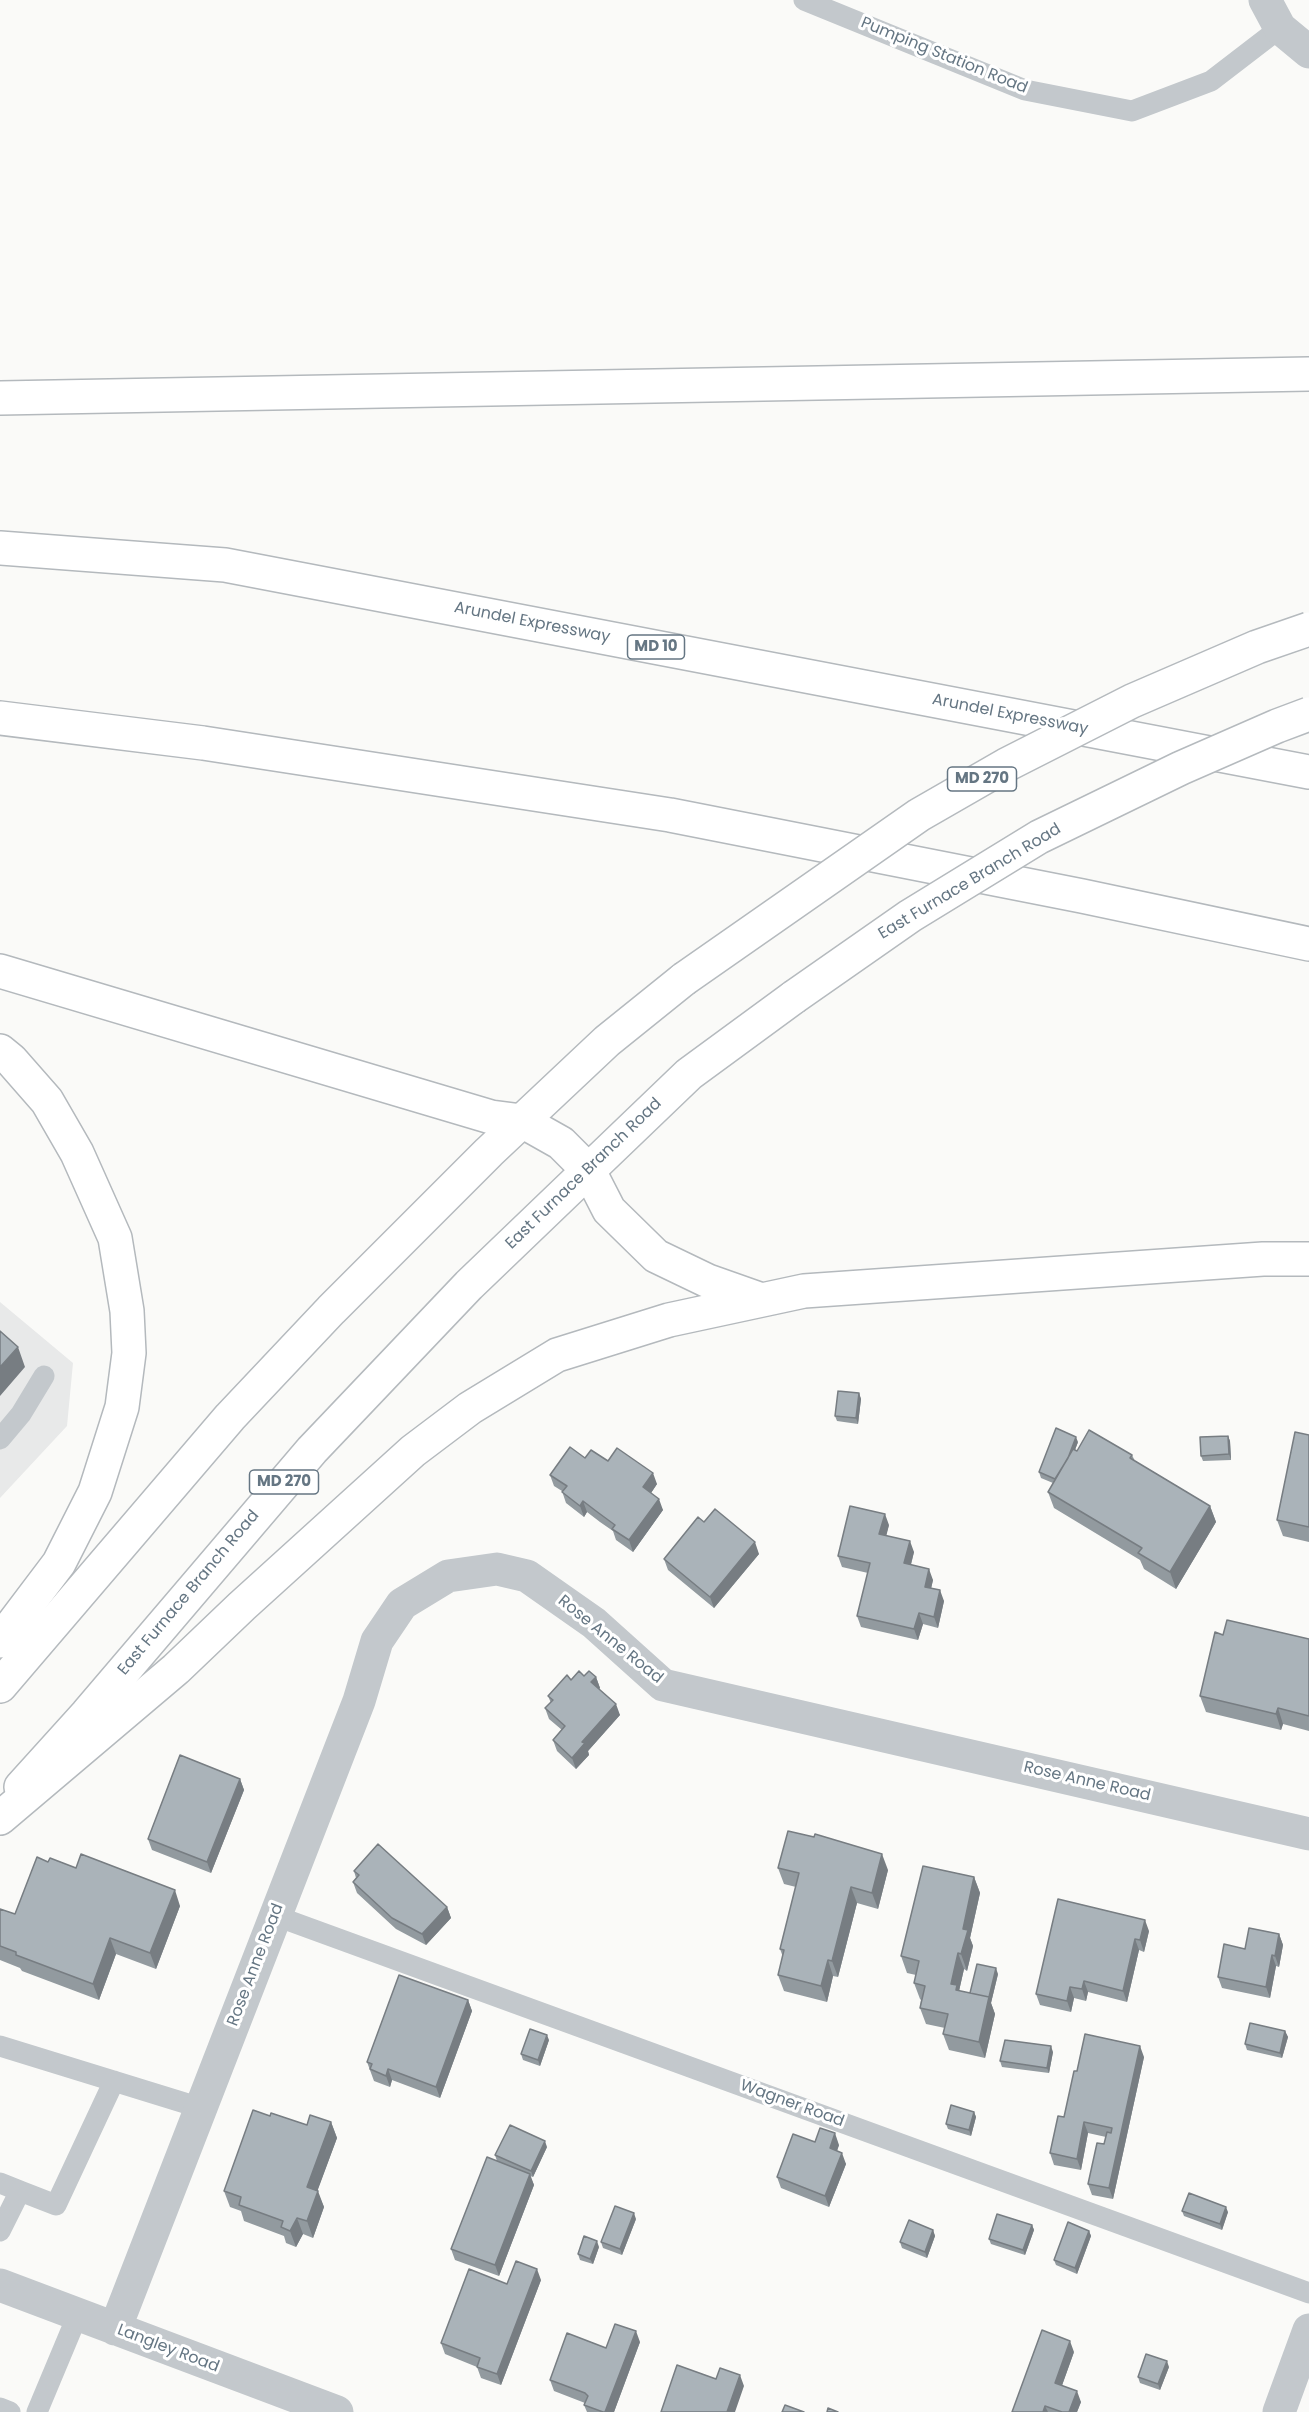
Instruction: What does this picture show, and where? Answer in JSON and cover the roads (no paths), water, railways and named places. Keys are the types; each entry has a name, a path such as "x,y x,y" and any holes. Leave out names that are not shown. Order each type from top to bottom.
{"main road":[{"path":"0,398 1309,374"},
{"name":"Arundel Expressway","path":"0,548 225,565 1309,772"},
{"name":"MD 270","path":"0,1686 230,1417 331,1310 522,1121 607,1041 684,979 920,815 1006,765 1132,701 1257,647 1309,629"},
{"name":"East Furnace Branch Road","path":"0,1811 87,1714 312,1450 469,1285 689,1074 794,996 910,916 1039,837 1181,768 1309,714"},
{"path":"0,718 203,743 670,815 1082,896 1309,944"},
{"path":"0,971 491,1117 522,1121 561,1143 589,1171 609,1210 656,1256 708,1281 759,1299"},
{"path":"0,1051 11,1060 46,1101 77,1153 115,1238 127,1311 129,1353 122,1407 95,1492 59,1563 0,1641"},
{"path":"0,1818 176,1669 413,1451 470,1408 557,1355 669,1320 759,1299 816,1290 1263,1259 1309,1259"}],"street":[{"path":"1272,14 1309,52"},
{"name":"Rose Anne Road","path":"115,2329 359,1701 377,1641 402,1604 448,1576 497,1569 527,1575 594,1623 663,1685 1309,1834"},
{"name":"Langley Road","path":"0,2285 337,2412"},
{"path":"1280,2412 1309,2330"}],"lane":[{"name":"Pumping Station Road","path":"804,0 1025,90 1132,111 1211,81 1272,14"},
{"path":"0,1439 21,1414 44,1376"},
{"name":"Wagner Road","path":"276,1916 1309,2293"},
{"path":"0,2046 201,2108"},
{"path":"0,2183 56,2205 114,2081"},
{"path":"0,2231 20,2191"},
{"path":"37,2412 78,2314"},
{"path":"0,2408 10,2412"}]}
